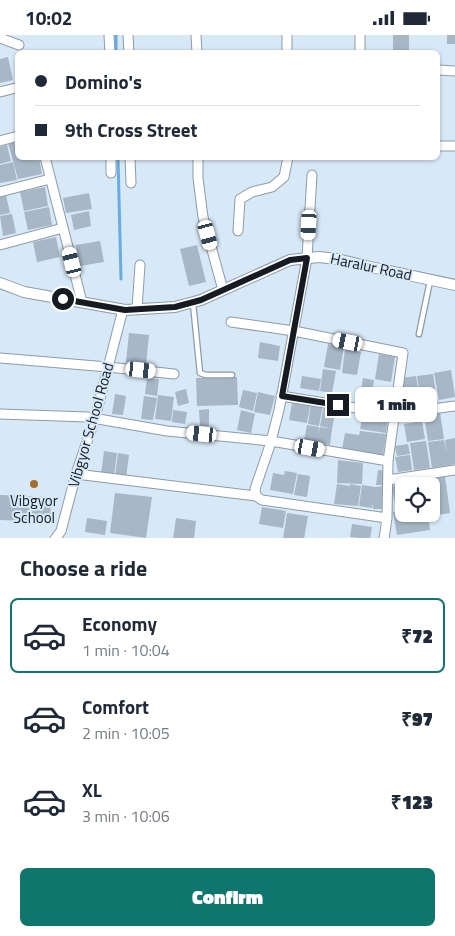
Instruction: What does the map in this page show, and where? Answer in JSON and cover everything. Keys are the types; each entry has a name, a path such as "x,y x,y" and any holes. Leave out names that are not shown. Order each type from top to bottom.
{"street":[{"path":"109,35 110,50"},
{"path":"128,35 129,50"},
{"path":"196,35 197,50"},
{"path":"287,35 287,50"},
{"path":"360,35 360,50"},
{"path":"0,38 19,45"},
{"path":"440,70 455,71"},
{"path":"0,92 15,88"},
{"path":"0,141 15,137"},
{"path":"440,146 455,146"},
{"path":"46,160 82,302"},
{"path":"111,160 111,173"},
{"path":"130,160 131,183"},
{"path":"198,160 198,178 203,217 223,290"},
{"path":"238,231 240,199 252,192 272,187 284,177 287,160"},
{"path":"256,496 255,489 282,396 307,258 312,175"},
{"path":"0,191 50,179"},
{"path":"0,245 63,228"},
{"name":"Haralur Road","path":"0,283 24,291 125,310 175,307 223,290 290,260 319,257 337,259 366,267 455,285"},
{"path":"137,309 140,265"},
{"name":"Vibgyor School Road","path":"55,538 61,531 76,474 95,419 121,317 125,310"},
{"path":"231,322 294,331 402,353 388,461 387,518 384,538"},
{"path":"4,358 174,374"},
{"path":"282,396 394,414 455,406"},
{"path":"0,414 95,419 167,431 270,441 388,461"},
{"path":"388,479 455,470"},
{"path":"76,474 256,496 262,500 387,518"}],"lane":[{"path":"419,333 430,280"},
{"path":"193,302 200,373 206,375 232,375"}],"building":[{"path":"393,35 409,35 409,50 393,50"},
{"path":"447,35 455,35 455,44 447,44"},
{"path":"8,57 13,80 0,83 0,59"},
{"path":"15,142 15,160 40,160 42,174 18,179 8,143"},
{"path":"7,145 11,161 0,164 0,147"},
{"path":"13,162 17,180 0,183 0,165"},
{"path":"45,187 48,206 24,211 20,192"},
{"path":"89,193 92,209 66,213 63,198"},
{"path":"6,195 10,213 0,215 0,196"},
{"path":"49,207 52,225 28,230 24,212"},
{"path":"89,211 91,226 74,230 71,215"},
{"path":"12,214 16,233 3,236 0,216"},
{"path":"56,237 60,257 37,262 33,242"},
{"path":"100,241 104,262 80,266 76,245"},
{"path":"197,245 206,282 189,286 180,249"},
{"path":"129,333 149,335 146,364 126,362"},
{"path":"260,342 280,346 278,361 258,358"},
{"path":"328,344 344,347 340,370 324,367"},
{"path":"345,349 361,352 357,375 342,373"},
{"path":"379,354 395,357 391,382 375,379"},
{"path":"323,369 336,371 332,393 320,391"},
{"path":"451,370 455,397 439,400 434,373"},
{"path":"433,374 437,400 421,402 417,376"},
{"path":"302,376 321,379 319,391 300,388"},
{"path":"416,376 418,388 402,390 400,378"},
{"path":"237,377 238,405 197,406 196,378"},
{"path":"147,378 159,379 157,396 145,394"},
{"path":"363,378 374,380 371,398 360,397"},
{"path":"186,389 189,403 178,406 175,392"},
{"path":"243,390 257,393 253,411 239,407"},
{"path":"417,390 419,404 403,406 401,392"},
{"path":"258,392 275,396 270,415 254,412"},
{"path":"115,394 126,396 123,415 112,414"},
{"path":"158,395 174,397 171,421 155,419"},
{"path":"144,396 157,398 153,420 141,419"},
{"path":"292,403 310,406 307,423 289,420"},
{"path":"311,403 323,405 319,426 308,424"},
{"path":"324,405 336,408 332,429 320,426"},
{"path":"209,409 209,426 200,426 199,410"},
{"path":"173,410 187,412 185,424 172,422"},
{"path":"241,410 255,414 251,433 237,430"},
{"path":"440,412 444,439 428,441 424,415"},
{"path":"363,413 388,416 386,433 360,429"},
{"path":"422,421 425,439 407,442 404,424"},
{"path":"307,425 319,427 318,433 320,427 332,429 330,445 304,440"},
{"path":"360,431 386,434 383,455 342,449 345,433 359,435"},
{"path":"455,438 455,464 432,468 428,442 444,440 447,452 445,440"},
{"path":"426,441 430,468 414,470 410,443"},
{"path":"408,444 410,454 397,456 395,446"},
{"path":"104,451 117,453 114,476 101,474"},
{"path":"118,453 129,455 126,478 115,476"},
{"path":"410,455 412,470 398,472 395,457"},
{"path":"338,460 363,463 362,484 337,483"},
{"path":"378,470 386,471 384,485 376,485"},
{"path":"285,471 297,473 293,494 270,490 273,473 284,475"},
{"path":"298,474 310,476 307,497 294,495"},
{"path":"445,476 450,513 440,514 440,477 438,477"},
{"path":"337,484 361,486 358,506 334,504"},
{"path":"362,485 385,486 384,509 373,509 373,503 372,508 359,506"},
{"path":"392,486 395,486 395,504"},
{"path":"115,493 152,497 146,538 110,533"},
{"path":"0,495 51,497 50,522 0,520"},
{"path":"262,507 286,511 283,528 259,524"},
{"path":"393,512 395,512 395,522 429,522 430,530 397,535"},
{"path":"287,513 308,516 304,538 283,538"},
{"path":"87,518 107,521 105,535 85,532"},
{"path":"176,518 196,521 194,538 173,538"},
{"path":"352,524 372,527 370,538 350,537"}],"waterway":[{"path":"116,35 116,50"},
{"path":"118,160 121,279"}],"place":[{"name":"Vibgyor School","path":"34,484"}],"route":[{"path":"63,299 125,310 175,307 201,300 290,260 307,258 282,396 338,405"}]}
